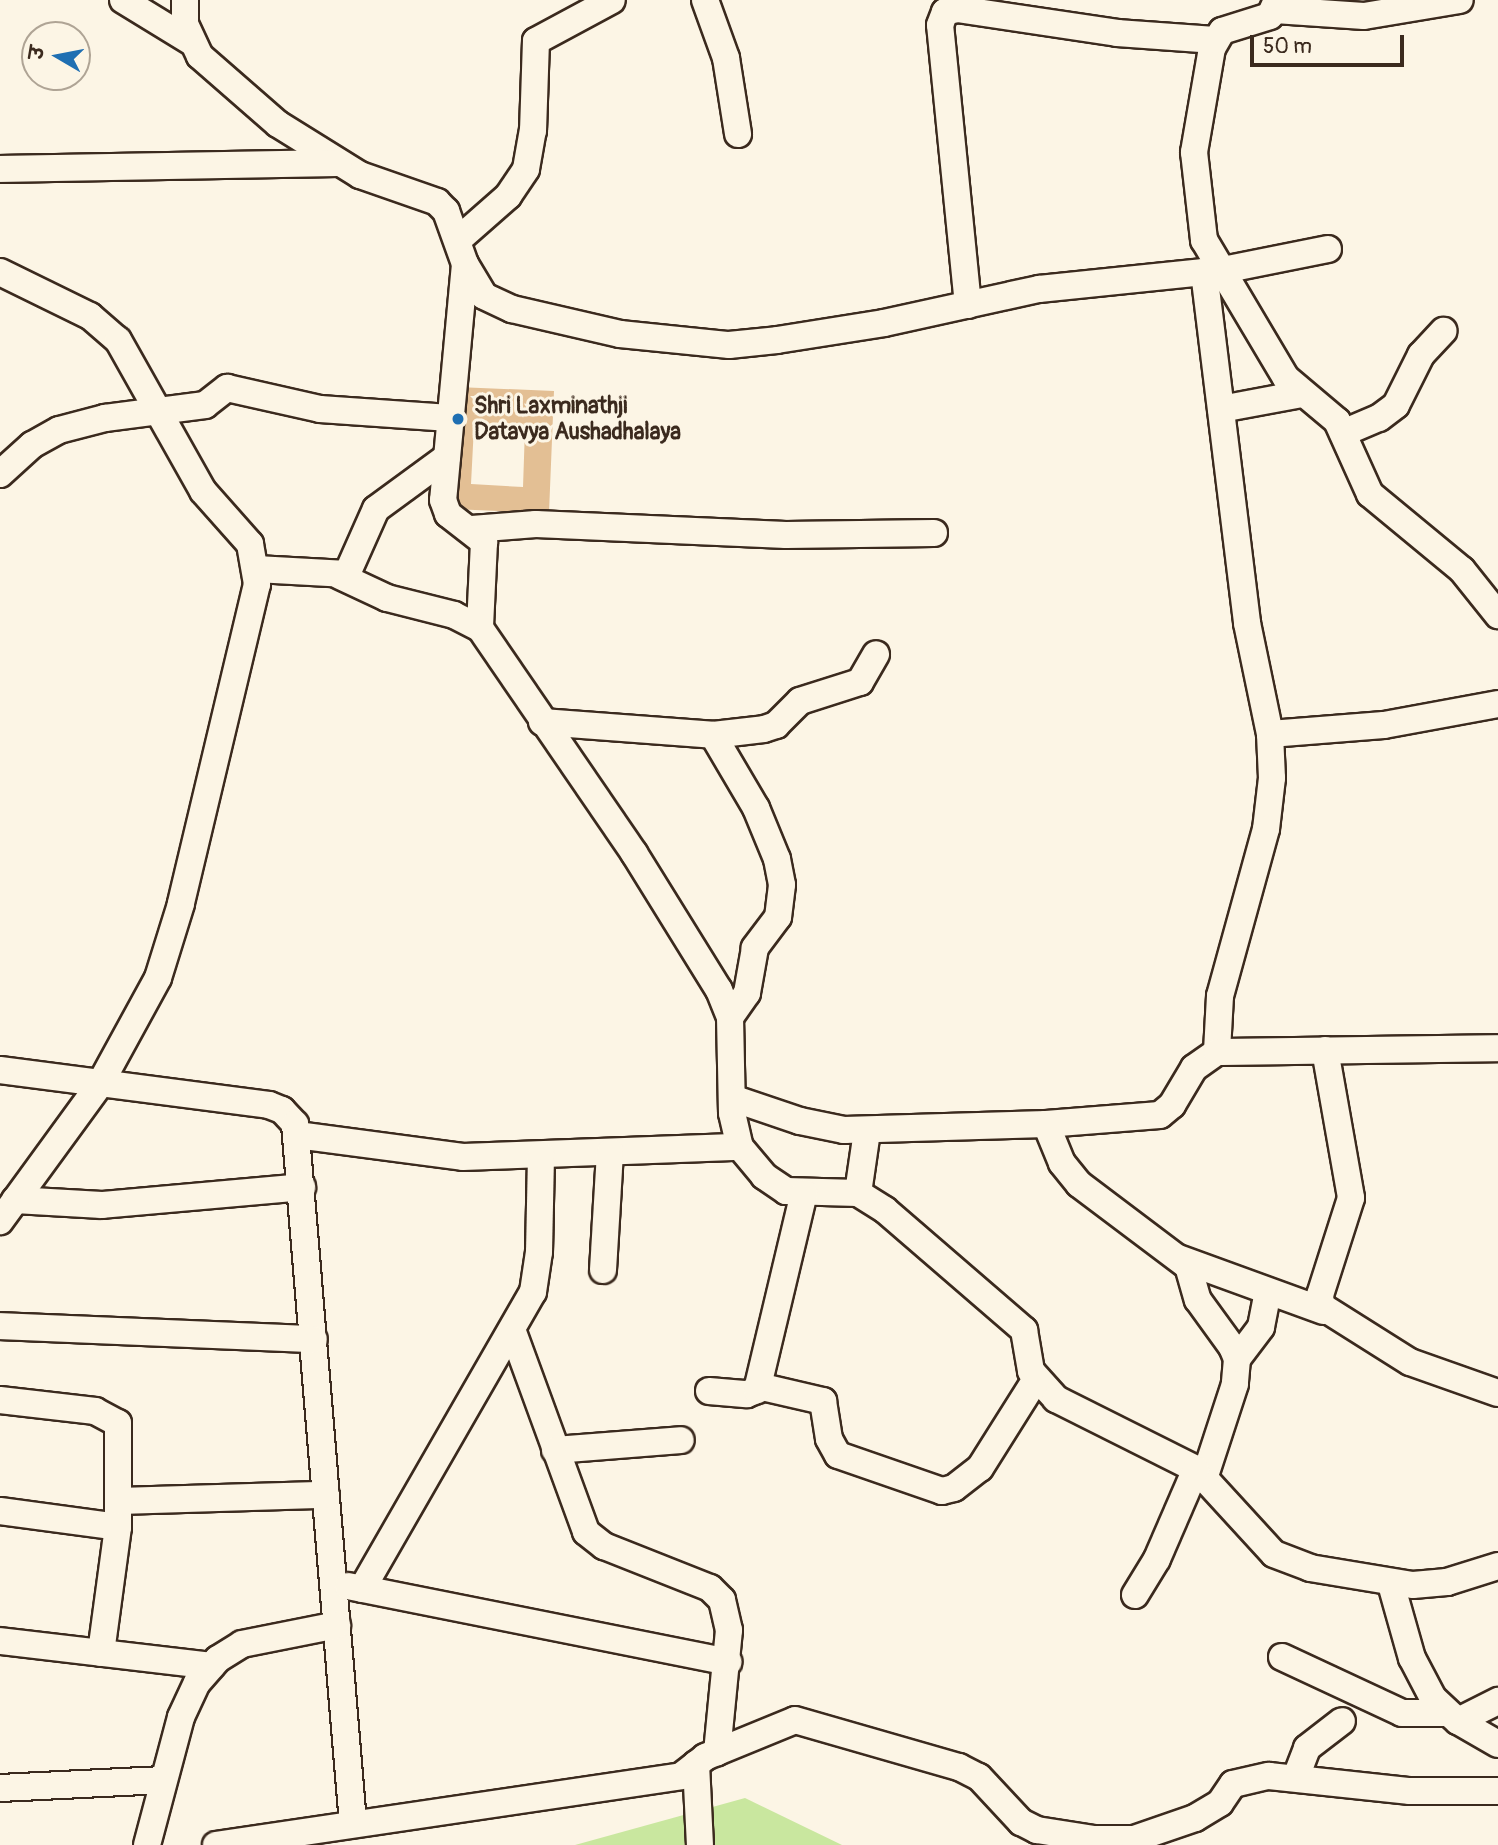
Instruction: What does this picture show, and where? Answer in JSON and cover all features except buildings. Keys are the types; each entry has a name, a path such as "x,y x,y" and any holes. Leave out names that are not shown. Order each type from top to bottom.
{"street":[{"path":"123,0 190,41 200,56 278,124 339,163 437,202 446,211 462,252 484,296 496,303 620,334 689,343 777,340 968,305 1039,289 1213,271 1328,249"},
{"path":"185,0 190,41"},
{"path":"612,0 536,41 533,131 526,169 508,197 462,252 444,507 480,535 485,550 478,599 480,628 634,853 710,974 730,1017 732,1098 740,1147 774,1185 804,1193 858,1193 885,1210 1024,1330 1036,1379 1073,1411 1200,1472 1275,1555 1310,1568 1391,1584 1447,1582 1498,1566"},
{"path":"705,0 726,58 738,134"},
{"path":"1217,1052 1220,996 1268,819 1270,734 1247,623 1221,409 1213,271 1204,240 1194,152 1197,112 1215,40 1222,31 1276,5 1364,16 1460,0"},
{"path":"968,305 940,25 945,12 965,10 1116,33 1215,40"},
{"path":"0,169 339,163"},
{"path":"1213,271 1301,394 1337,421 1370,494 1462,570 1498,615"},
{"path":"0,272 105,326 118,340 160,409 203,491 250,544 257,569 253,604 171,943 158,978 100,1084 8,1211"},
{"path":"1343,433 1389,412 1421,355 1443,331"},
{"path":"5,466 32,445 59,430 160,409 210,404 227,388 320,409 450,418"},
{"path":"1221,409 1301,394"},
{"path":"340,576 354,563 376,509 447,457"},
{"path":"472,529 536,524 786,535 934,533"},
{"path":"257,569 340,576 387,598 454,615 480,628"},
{"path":"542,722 713,735 776,724 800,701 860,682 876,654"},
{"path":"1270,734 1384,725 1498,704"},
{"path":"713,735 756,808 777,859 782,885 778,917 755,948 747,993 730,1017"},
{"path":"732,1098 825,1128 867,1131 1046,1124 1160,1115 1172,1105 1194,1068 1217,1052 1498,1048"},
{"path":"1324,1311 1320,1295 1351,1198 1325,1050"},
{"path":"0,1070 269,1105 290,1115 297,1135 302,1187 353,1823"},
{"path":"1046,1124 1062,1163 1079,1184 1189,1269 1198,1300 1237,1359"},
{"path":"858,1193 867,1131"},
{"path":"297,1135 441,1156 740,1147"},
{"path":"603,1270 610,1152"},
{"path":"362,1589 460,1413 513,1332 537,1281 541,1155"},
{"path":"8,1211 302,1187"},
{"path":"709,1391 747,1394 758,1386 804,1193"},
{"path":"1176,1258 1324,1311 1410,1362 1498,1393"},
{"path":"1135,1595 1157,1559 1200,1472 1235,1384 1237,1359 1261,1327 1268,1292"},
{"path":"0,1326 314,1339"},
{"path":"513,1332 579,1519 592,1539 710,1588 722,1600 729,1630 728,1662 706,1758 700,1845"},
{"path":"758,1386 823,1401 829,1439 838,1455 943,1491 954,1488 980,1468 1036,1379"},
{"path":"0,1400 113,1416 120,1434 118,1514 101,1653"},
{"path":"555,1450 681,1440"},
{"path":"0,1511 118,1514 327,1495"},
{"path":"333,1583 728,1662"},
{"path":"1391,1584 1412,1658 1433,1699 1453,1717 1498,1744"},
{"path":"147,1845 181,1717 197,1683 212,1666 242,1644 337,1625"},
{"path":"0,1641 212,1666"},
{"path":"1282,1657 1402,1713 1453,1717 1498,1701"},
{"path":"216,1845 681,1776 706,1758 795,1720 841,1730 979,1777 1010,1813 1037,1830 1094,1839 1134,1839 1195,1818 1220,1803 1233,1784 1269,1776 1410,1791 1498,1791"},
{"path":"1296,1777 1307,1748 1342,1721"},
{"path":"0,1788 163,1780"}],"green space":[{"path":"745,1798 842,1845 575,1845"}],"place":[{"name":"Shri Laxminathji Datavya Aushadhalaya","path":"458,419"}]}
